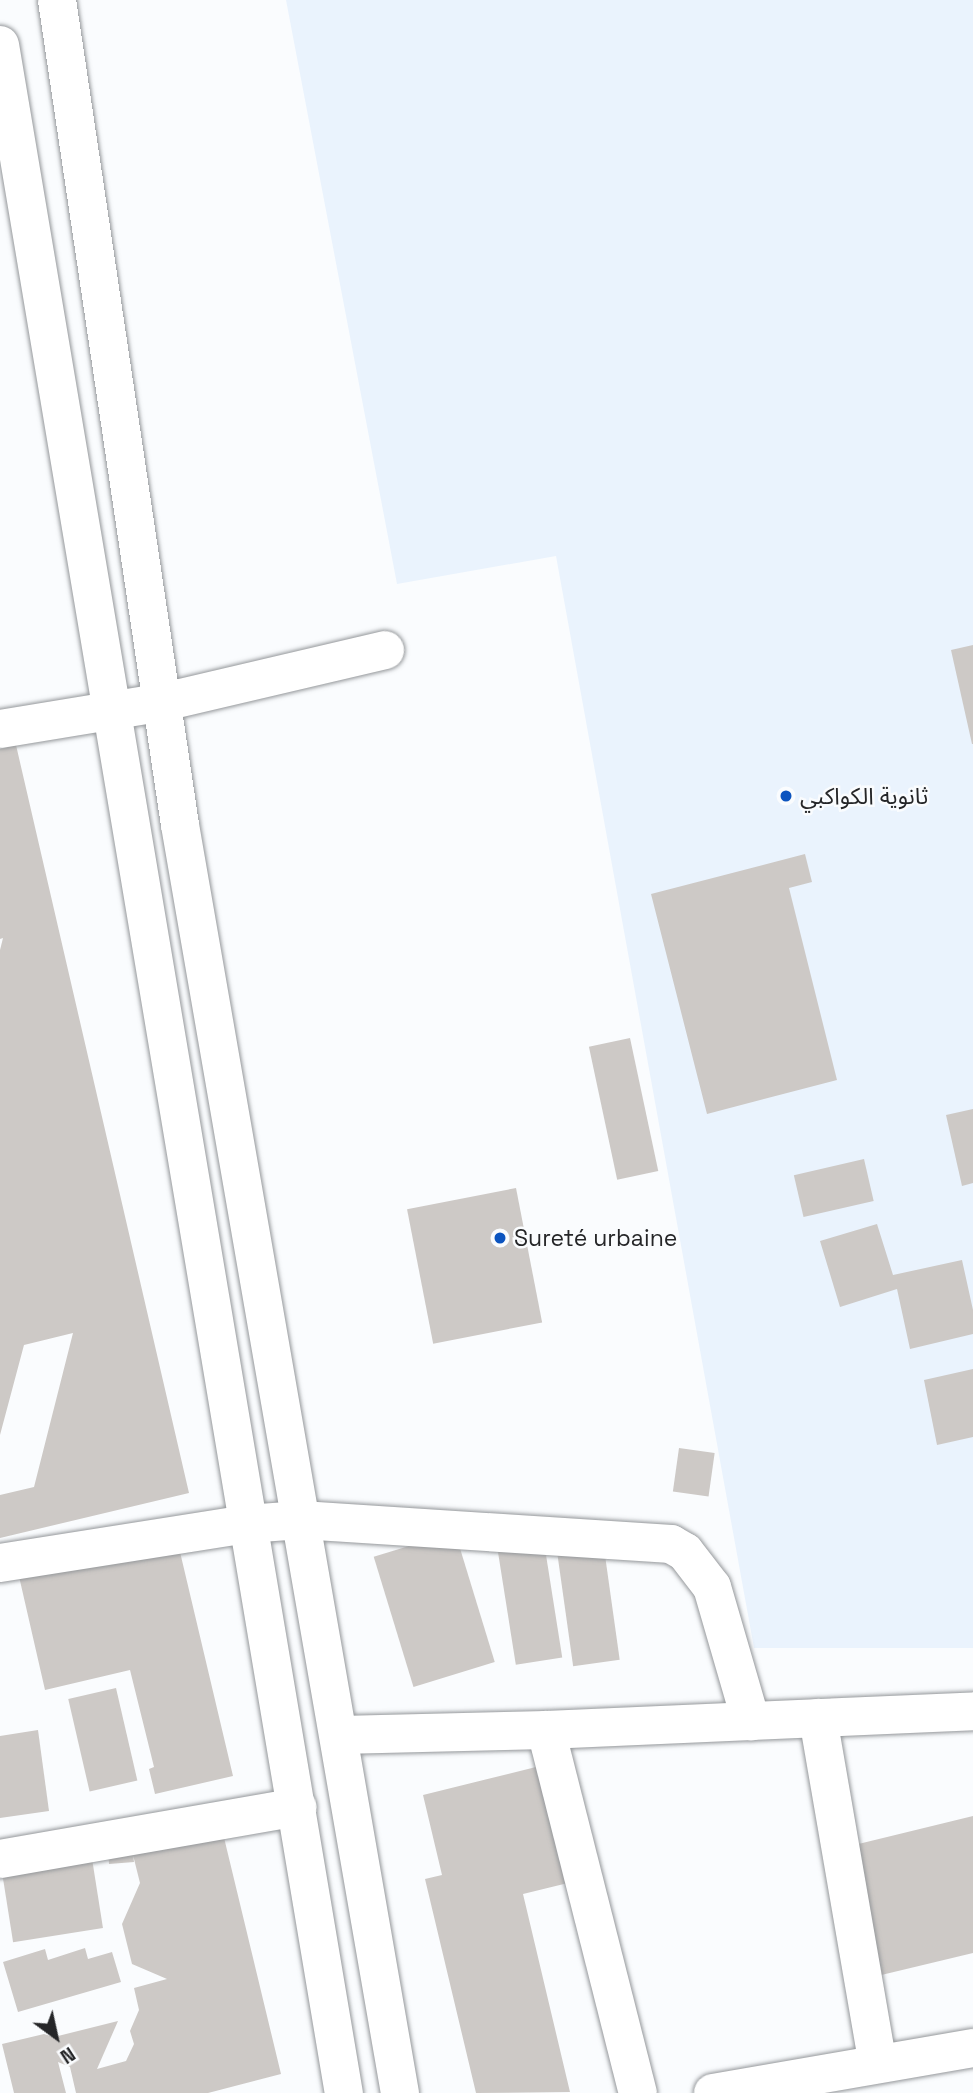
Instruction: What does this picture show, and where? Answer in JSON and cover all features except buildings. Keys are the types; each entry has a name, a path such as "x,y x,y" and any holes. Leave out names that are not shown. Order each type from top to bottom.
{"main road":[{"path":"57,0 76,145 164,702 180,825 400,2093"},
{"path":"0,45 8,146 111,710 344,2093"},
{"path":"0,729 164,702 385,650"},
{"path":"0,1563 247,1524 301,1520 671,1544 685,1552 712,1587 751,1721"},
{"path":"340,1735 546,1730 973,1711"},
{"path":"818,1718 878,2064"},
{"path":"546,1730 638,2093"},
{"path":"0,1859 297,1807"},
{"path":"713,2093 973,2048"}],"shaded area":[{"name":"ثانوية الكواكبي","path":"286,0 973,0 973,1648 754,1648 556,556 397,584"}],"place":[{"name":"ثانوية الكواكبي","path":"786,796"},
{"name":"Sureté urbaine","path":"500,1238"}]}
